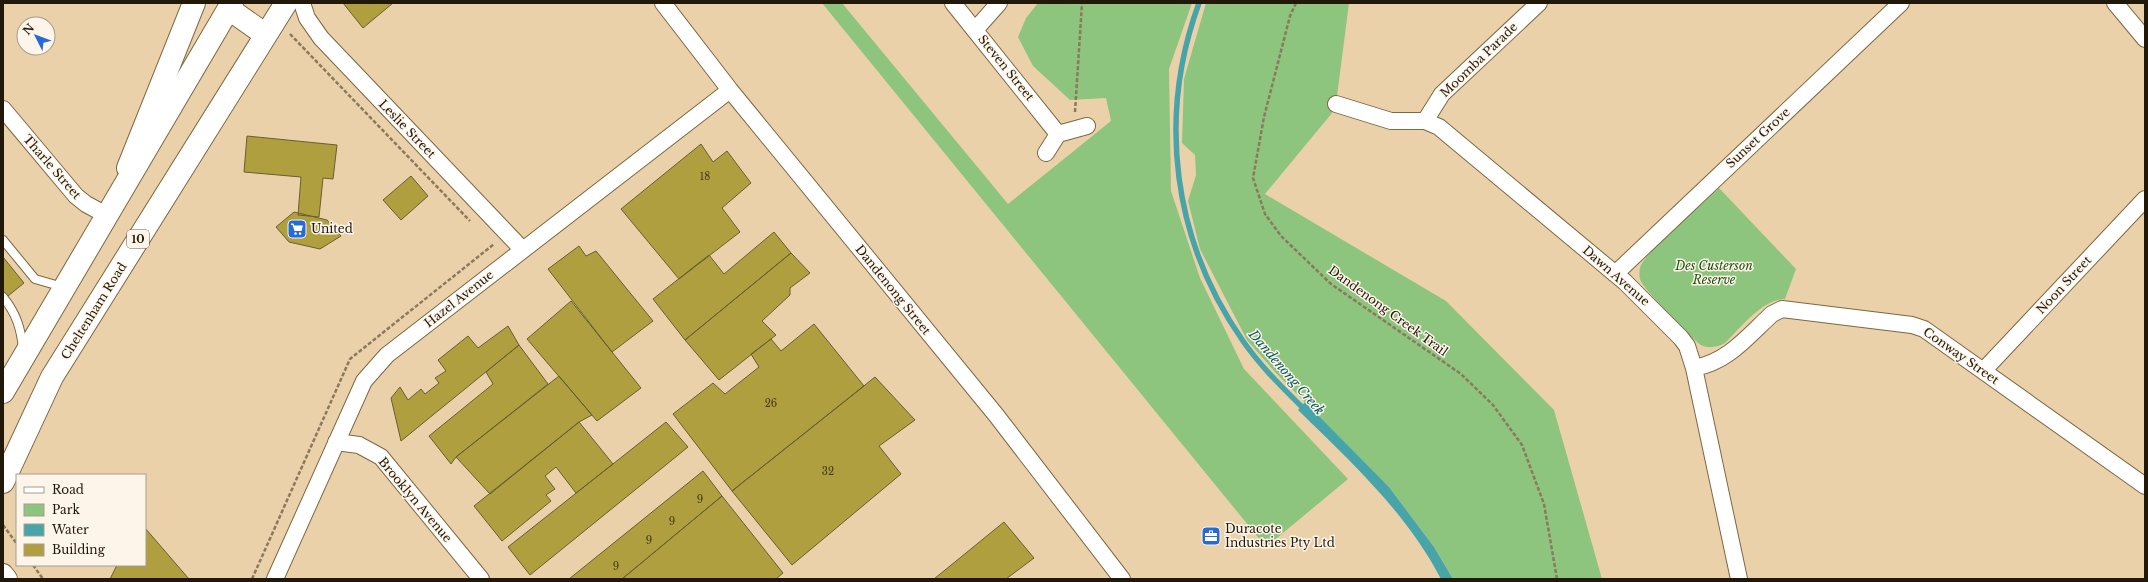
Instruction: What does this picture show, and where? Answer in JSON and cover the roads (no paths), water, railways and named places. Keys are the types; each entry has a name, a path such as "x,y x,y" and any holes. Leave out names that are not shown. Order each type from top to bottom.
{"main road":[{"path":"109,214 194,3"},
{"path":"3,392 109,214 159,124 233,4 266,35"},
{"name":"Cheltenham Road","path":"3,482 52,377 282,9"}],"street":[{"name":"Leslie Street","path":"302,3 306,15 321,38 522,249"},
{"name":"Dandenong Street","path":"663,3 730,90 996,415 1122,579"},
{"name":"Steven Street","path":"953,3 1058,134"},
{"path":"975,30 999,3"},
{"name":"Moomba Parade","path":"1425,121 1442,94 1539,3"},
{"name":"Sunset Grove","path":"1615,274 1901,3"},
{"path":"2115,3 2145,40"},
{"name":"Hazel Avenue","path":"275,579 364,381 387,355 507,260 730,90"},
{"name":"Dawn Avenue","path":"1336,104 1391,120 1425,121 1439,127 1640,295 1681,338 1686,346 1694,368 1739,579"},
{"name":"Tharle Street","path":"3,109 76,196 86,204 109,214"},
{"path":"1046,153 1058,134 1081,128"},
{"name":"Noon Street","path":"1983,371 2145,199"},
{"name":"Conway Street","path":"1694,368 1707,366 1721,360 1772,314 1782,309 1919,326 2145,486"},
{"name":"Brooklyn Avenue","path":"336,442 358,445 381,457 481,579"},
{"path":"3,574 7,579"}],"lane":[{"path":"3,240 35,279 65,288"},
{"path":"3,297 12,308 21,329 24,357"}],"water":[{"path":"1305,402 1389,487 1434,547 1453,579 1441,579 1427,555 1394,510 1338,449 1298,410"}],"waterway":[{"name":"Dandenong Creek","path":"1199,3 1186,46 1178,90 1176,134 1179,178 1187,220 1201,262 1219,302 1243,341 1265,369 1306,411"}],"place":[{"name":"United","path":"297,229"},
{"name":"Duracote Industries Pty Ltd","path":"1211,536"}],"park label":[{"name":"Des Custerson Reserve","path":"1714,273"}]}
